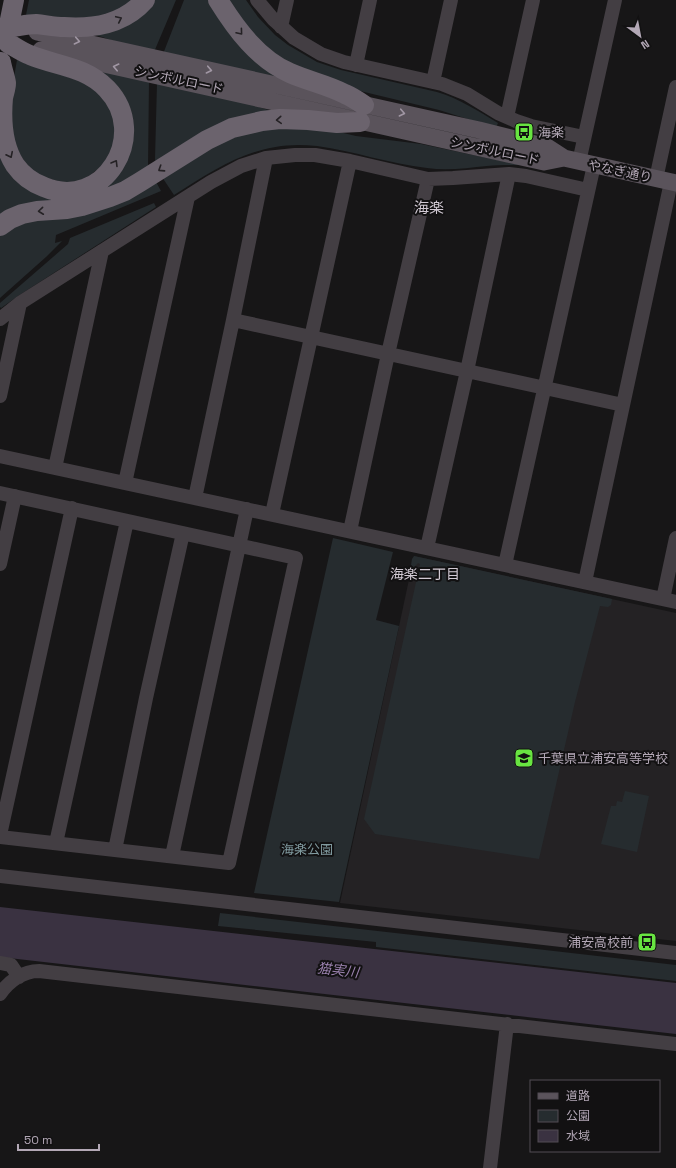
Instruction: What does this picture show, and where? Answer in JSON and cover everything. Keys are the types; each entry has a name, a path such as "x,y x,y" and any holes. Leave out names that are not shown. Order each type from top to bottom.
{"highway":[{"path":"9,21 75,28 98,26 109,24 124,18 145,0"},
{"path":"0,226 10,219 22,214 82,206 125,191 207,140 232,128 262,121 280,119 337,123 362,113 345,94 288,72 262,54 232,23 218,0"},
{"path":"9,21 30,55 78,70 97,80 106,88 120,107 124,125 123,144 117,162 110,171 95,184 76,191 67,192 48,189 29,179 10,156 3,133 2,122 6,83 0,64 9,21"}],"main road":[{"name":"シンボルロード","path":"9,21 171,62 272,83 362,113"},
{"name":"シンボルロード","path":"9,21 167,78 246,95 479,130 547,147 579,162"},
{"name":"やなぎ通り","path":"579,162 668,181"}],"street":[{"path":"257,0 265,11 294,38 321,54 344,62 433,82 467,94 498,113 531,126 584,137"},
{"path":"281,27 287,0"},
{"path":"356,64 370,0"},
{"path":"433,82 451,0"},
{"path":"507,117 533,0"},
{"path":"505,565 588,190 579,162 615,0"},
{"path":"585,582 623,405 668,181 676,87"},
{"path":"0,319 20,303 227,173 241,166 266,158 295,155 315,155 350,161 428,179 509,174 526,176 588,190"},
{"path":"195,498 266,158"},
{"path":"272,514 350,161"},
{"path":"427,548 509,174"},
{"path":"350,531 428,179"},
{"path":"125,483 188,197"},
{"path":"56,468 102,251"},
{"path":"0,396 20,303"},
{"path":"233,320 623,405"},
{"path":"0,456 669,601 676,538"},
{"path":"0,493 72,508 296,558 229,862 0,836 72,508"},
{"path":"0,564 15,496"},
{"path":"172,856 248,509"},
{"path":"56,843 127,521"},
{"path":"115,850 146,698 183,533"},
{"path":"0,876 676,953"},
{"path":"0,963 11,965 18,976"},
{"path":"0,994 10,982 18,976 32,971 676,1044"},
{"path":"490,1168 507,1024"}],"shaded area":[{"name":"千葉県立浦安高等学校","path":"414,556 676,613 676,941 340,903"}],"green space":[{"path":"29,0 139,0 105,20 26,15"},
{"path":"155,0 176,0 154,52 96,35"},
{"path":"184,0 213,0 294,81 163,54"},
{"path":"224,0 246,0 258,17 275,35 288,45 317,62 341,70 437,92 469,106 498,123 496,128 439,110 331,84 276,59"},
{"path":"17,60 92,85 116,116 116,155 76,186 32,174 12,141 9,106"},
{"path":"89,69 149,81 148,168 132,182 0,222 0,136 7,159 62,198 130,149"},
{"path":"157,83 249,104 278,113 157,166 155,159"},
{"path":"314,126 356,136 421,144 521,165 434,169 399,164 331,148 296,145 258,151 241,157 208,174 174,195 162,177 163,174 245,130"},
{"path":"155,180 161,191 56,235 55,243 62,241 0,298 0,236 16,224"},
{"path":"154,203 156,207 1,308 0,307 0,303 68,244 70,238"},
{"name":"海楽公園","path":"333,538 393,552 376,620 399,626 339,902 254,893"},
{"path":"414,556 612,599 611,605 608,607 600,606 575,702 539,859 375,834 364,819 420,564 418,563 414,567 411,565"},
{"path":"625,791 649,796 637,852 601,844 611,806 616,806 617,801 622,802"},
{"path":"220,913 676,965 676,981 376,947 376,942 218,926"}],"water":[{"name":"猫実川","path":"0,907 676,983 676,1034 0,957"}],"place":[{"name":"海楽","path":"524,132"},
{"name":"千葉県立浦安高等学校","path":"524,758"},
{"name":"浦安高校前","path":"647,942"}],"district":[{"name":"海楽","path":"429,207"},
{"name":"海楽二丁目","path":"425,574"}]}
